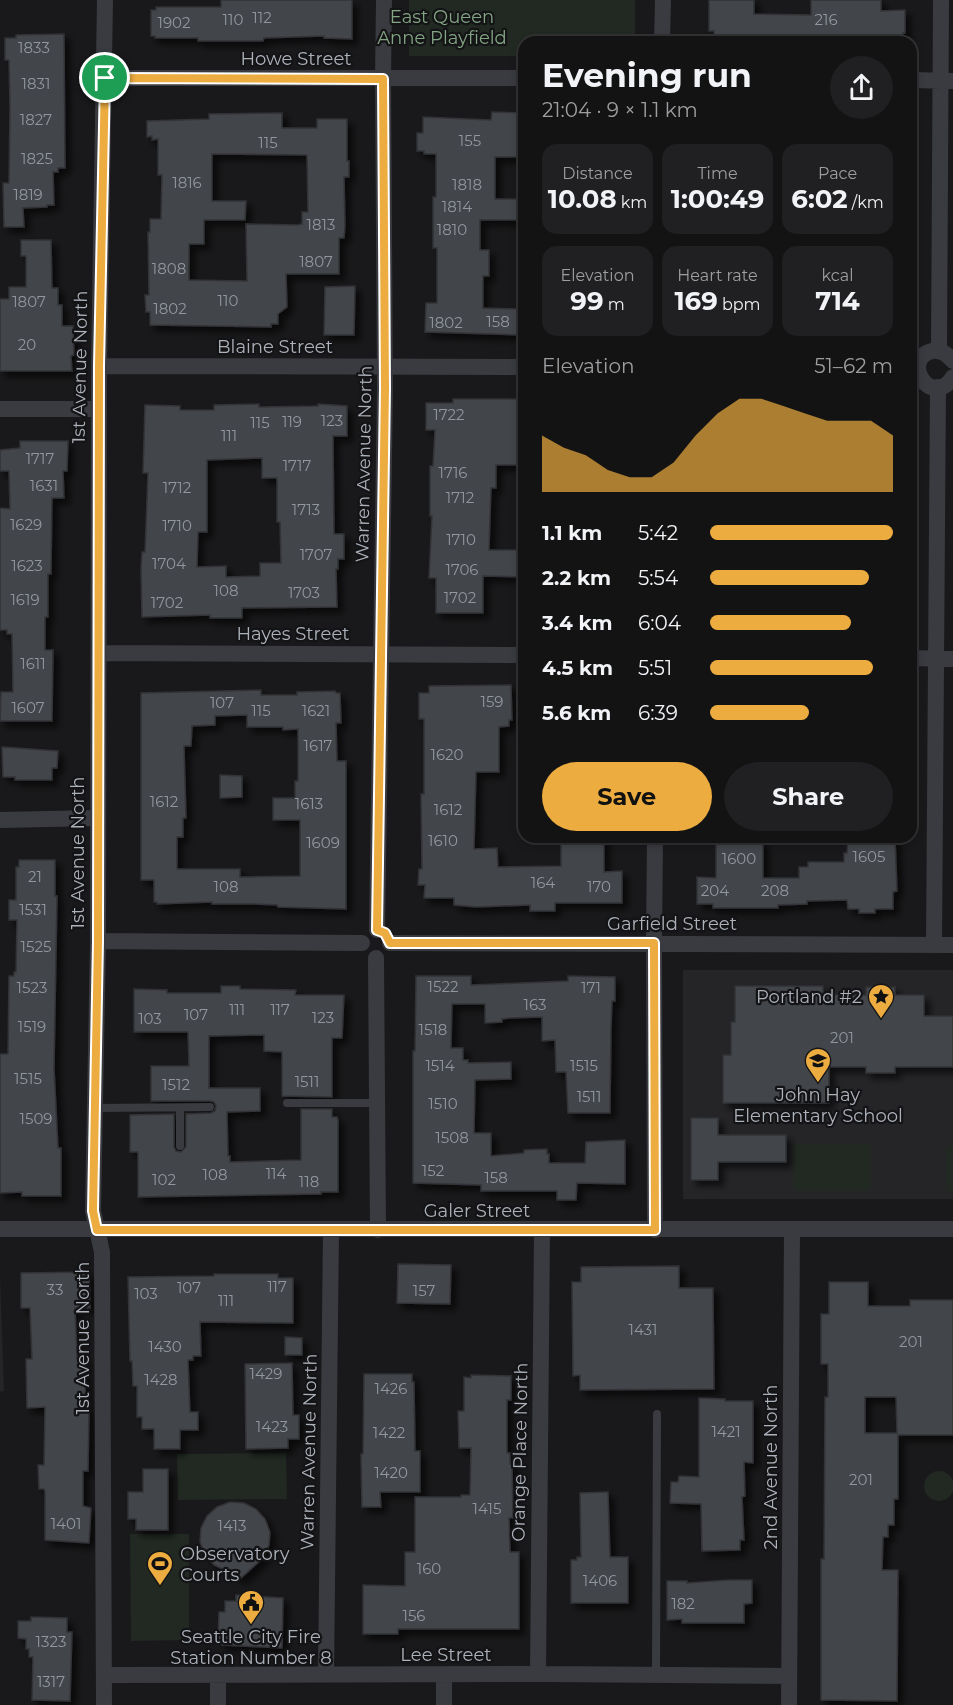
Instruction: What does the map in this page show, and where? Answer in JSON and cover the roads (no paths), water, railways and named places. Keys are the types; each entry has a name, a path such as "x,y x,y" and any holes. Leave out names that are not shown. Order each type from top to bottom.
{"street":[{"name":"1st Avenue North","path":"104,1705 102,1252 93,1211 98,941 99,366 105,0"},
{"name":"Warren Avenue North","path":"377,930 385,366 384,0"},
{"path":"662,36 663,0"},
{"path":"939,351 947,81 941,0"},
{"name":"Howe Street","path":"105,78 518,78"},
{"path":"917,80 947,81"},
{"path":"917,364 932,351 945,353 953,361"},
{"name":"Blaine Street","path":"99,366 518,367"},
{"path":"917,372 925,383 938,387 948,384 953,377"},
{"path":"934,945 945,659 938,387"},
{"path":"0,409 99,409"},
{"name":"Hayes Street","path":"99,653 518,655"},
{"path":"917,658 945,659"},
{"path":"0,820 97,819"},
{"path":"655,843 655,1230"},
{"path":"377,930 385,933 390,943 386,954 376,958 365,952 362,943 368,932 377,930"},
{"path":"98,941 362,943"},
{"name":"Garfield Street","path":"390,943 953,945"},
{"path":"376,958 378,1230"},
{"name":"Galer Street","path":"1,1229 953,1229"},
{"name":"2nd Avenue North","path":"789,1705 792,1229"},
{"name":"Warren Avenue North","path":"326,1674 332,1230"},
{"name":"Orange Place North","path":"538,1674 542,1230"},
{"name":"Lee Street","path":"104,1675 656,1674 789,1676"},
{"path":"218,1675 218,1705"},
{"path":"444,1676 444,1705"}],"lane":[{"path":"287,1103 377,1103"},
{"path":"96,1108 210,1107"},
{"path":"180,1108 180,1146"},
{"path":"656,1674 657,1413"}],"place":[{"name":"Portland #2","path":"881,1020"},
{"name":"John Hay Elementary School","path":"818,1084"},
{"name":"Observatory Courts","path":"160,1587"},
{"name":"Seattle City Fire Station Number 8","path":"251,1626"}],"park label":[{"name":"East Queen Anne Playfield","path":"442,27"}]}
